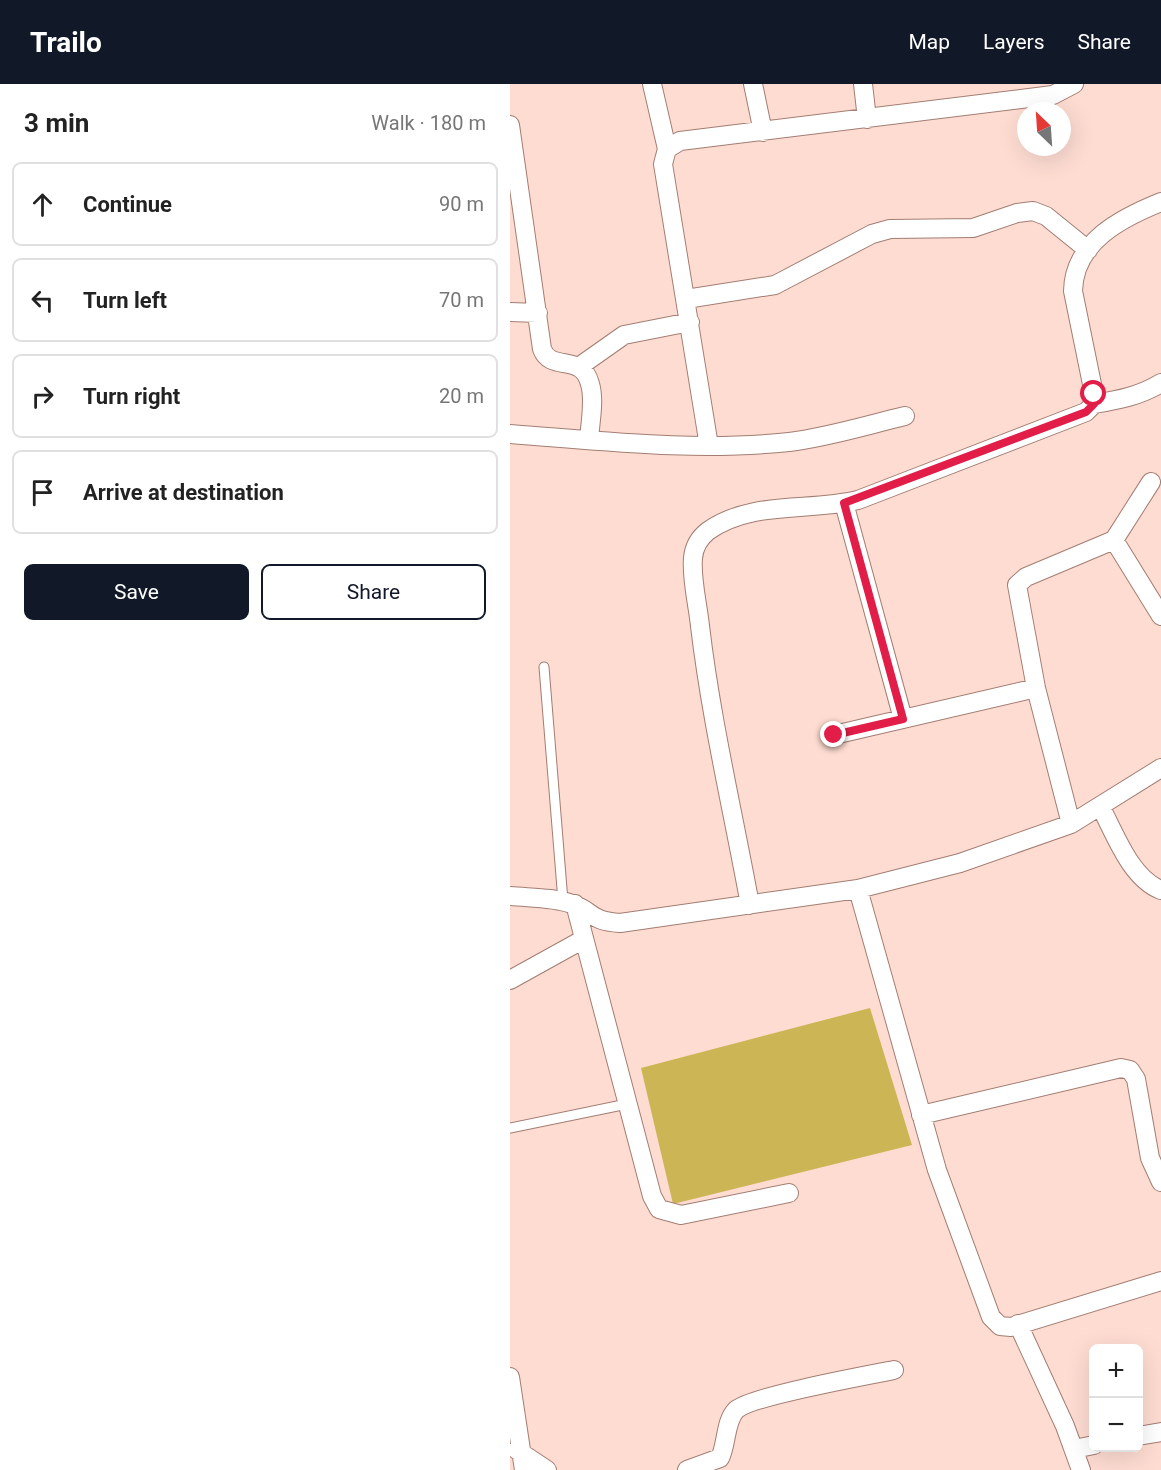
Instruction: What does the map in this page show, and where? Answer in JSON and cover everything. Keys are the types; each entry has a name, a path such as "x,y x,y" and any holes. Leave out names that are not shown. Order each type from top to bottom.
{"street":[{"path":"652,84 667,149 663,164 709,446"},
{"path":"753,84 763,132"},
{"path":"863,84 867,119"},
{"path":"667,149 680,141 1053,95 1074,84"},
{"path":"510,125 545,356 580,366 586,373 591,387 589,440"},
{"path":"1094,404 1073,291 1073,275 1088,250 1103,232 1117,222 1161,202"},
{"path":"686,299 775,285 872,234 890,230 973,228 1017,213 1033,212 1046,216 1088,250"},
{"path":"510,312 538,313"},
{"path":"580,366 624,335 690,322"},
{"path":"750,904 704,657 693,558 697,542 708,531 754,511 844,503 1067,420 1086,412 1094,404 1124,399 1161,383"},
{"path":"510,434 672,447 709,446 790,441 905,416"},
{"path":"1071,824 1036,688 1017,585 1026,577 1114,540 1151,482"},
{"path":"844,503 903,719"},
{"path":"1114,540 1161,616"},
{"path":"834,735 1036,688"},
{"path":"510,896 569,903 600,922 620,923 858,889 960,863 1071,824 1161,768"},
{"path":"1100,806 1133,865 1144,880 1161,890"},
{"path":"858,889 937,1170 987,1309 1000,1326 1018,1324 1161,1281"},
{"path":"569,903 584,939 652,1196 659,1209 681,1215 789,1193"},
{"path":"510,980 584,939"},
{"path":"921,1115 1121,1068 1130,1070 1136,1079 1150,1158 1161,1182"},
{"path":"1018,1324 1082,1470"},
{"path":"687,1470 720,1458 725,1448 731,1416 737,1408 762,1399 894,1370"},
{"path":"510,1377 519,1457 547,1470"},
{"path":"1143,1436 1161,1432"},
{"path":"1074,1449 1089,1446"}],"lane":[{"path":"544,667 569,903"},
{"path":"510,1128 627,1104"}],"shaded area":[{"path":"870,1008 912,1145 673,1204 641,1068"}],"route":[{"path":"834,735 903,719 844,503 858,500 1086,412 1094,404 1094,394"}]}
